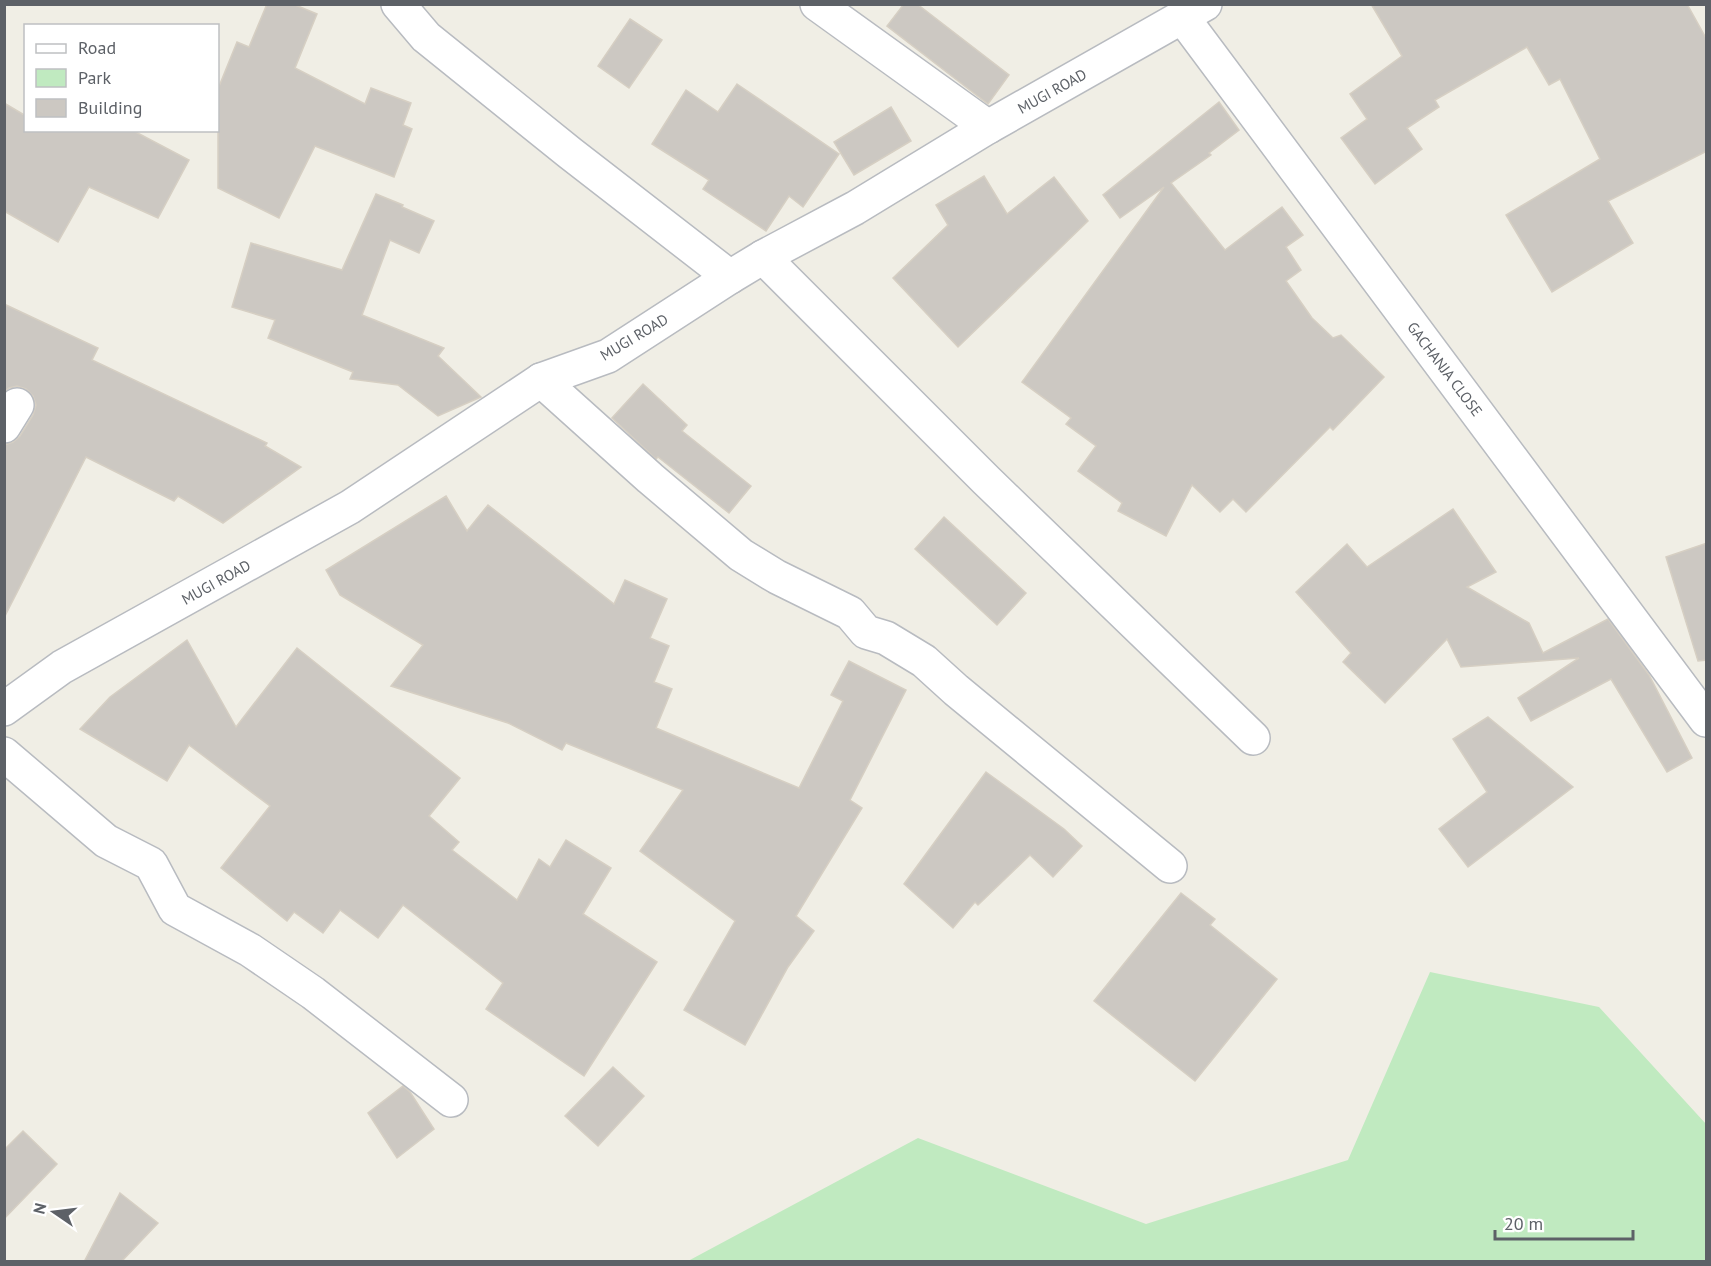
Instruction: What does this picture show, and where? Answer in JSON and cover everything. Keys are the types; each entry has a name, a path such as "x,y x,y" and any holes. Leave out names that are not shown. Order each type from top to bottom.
{"street":[{"path":"398,4 426,37 570,153 730,276"},
{"path":"817,4 988,128"},
{"name":"MUGI ROAD","path":"4,710 62,667 350,507 541,380 608,356 730,276 855,208 988,128 1194,11"},
{"name":"GACHANJA CLOSE","path":"1194,11 1707,720"},
{"path":"763,257 986,480 1253,738"},
{"path":"541,380 650,478 741,555 777,577 850,613 866,632 886,638 924,661 1170,866"},
{"path":"4,754 106,841 152,864 175,909 250,950 313,993 451,1100"}],"green space":[{"path":"1430,972 1599,1007 1706,1124 1706,1261 688,1261 918,1138 1146,1224 1348,1160"}],"building":[{"path":"267,4 293,4 317,14 295,68 365,104 371,88 411,103 403,125 412,129 394,177 315,146 279,218 218,188 219,87 237,42 249,47"},
{"path":"904,4 917,4 1009,75 988,104 887,26"},
{"path":"1371,4 1687,4 1707,40 1707,151 1608,201 1633,243 1552,292 1506,215 1600,159 1560,79 1549,85 1527,47 1435,100 1439,107 1407,128 1422,149 1375,184 1341,138 1367,119 1350,94 1402,56"},
{"path":"630,19 662,40 629,88 598,66"},
{"path":"737,84 839,154 803,207 789,196 766,231 703,189 709,180 652,144 686,90 718,112"},
{"path":"1219,102 1239,130 1209,153 1211,155 1171,183 1225,250 1282,207 1303,235 1286,247 1301,270 1286,281 1312,318 1333,338 1341,335 1384,377 1333,430 1330,427 1246,512 1233,499 1220,512 1192,485 1166,536 1118,511 1122,503 1078,471 1096,446 1066,424 1071,418 1022,382 1164,187 1120,218 1103,195"},
{"path":"4,103 24,115 24,132 136,132 189,160 158,218 89,187 58,242 4,211"},
{"path":"891,107 911,141 854,175 834,142"},
{"path":"984,176 1007,214 1054,177 1088,221 958,347 893,278 948,225 936,205"},
{"path":"376,194 434,221 419,253 390,240 362,315 444,348 438,356 481,397 438,416 398,385 350,379 353,372 268,338 275,320 232,307 251,243 342,270"},
{"path":"4,304 98,348 92,360 267,443 265,446 301,467 223,523 178,496 174,501 86,457 4,618 4,445 20,436 33,415 36,405 33,396 26,389 17,386 4,392"},
{"path":"643,384 687,425 682,431 751,486 729,513 658,457 656,459 612,418"},
{"path":"446,496 467,531 488,505 614,604 625,580 667,599 650,638 669,646 654,682 672,689 656,728 799,788 843,701 831,695 849,661 906,690 850,800 862,808 796,916 814,931 788,967 745,1045 684,1010 735,921 640,851 683,790 566,743 562,750 508,723 391,686 423,645 340,595 326,570"},
{"path":"1453,509 1496,572 1467,587 1529,623 1543,653 1608,619 1649,675 1692,758 1667,772 1611,679 1531,721 1518,698 1579,658 1461,667 1447,639 1385,703 1343,662 1351,653 1296,592 1347,544 1367,567"},
{"path":"944,517 1026,593 997,625 915,549"},
{"path":"1707,543 1707,660 1698,661 1666,557"},
{"path":"187,640 236,727 297,648 460,778 429,816 459,842 452,850 517,900 539,859 550,867 566,840 611,868 583,914 657,962 584,1076 486,1009 503,983 403,905 378,938 340,910 323,933 294,912 287,921 221,868 270,806 189,745 167,781 80,729 110,697"},
{"path":"1488,717 1573,787 1468,867 1439,829 1487,792 1453,739"},
{"path":"986,772 1064,829 1082,846 1053,877 1030,855 978,905 975,902 953,928 904,884"},
{"path":"1181,893 1215,919 1210,925 1277,979 1195,1081 1094,1001"},
{"path":"613,1067 644,1096 598,1146 565,1116"},
{"path":"403,1086 410,1092 434,1129 397,1158 368,1113"},
{"path":"23,1131 57,1164 4,1219 4,1150"},
{"path":"120,1193 158,1223 121,1262 84,1262"}]}
